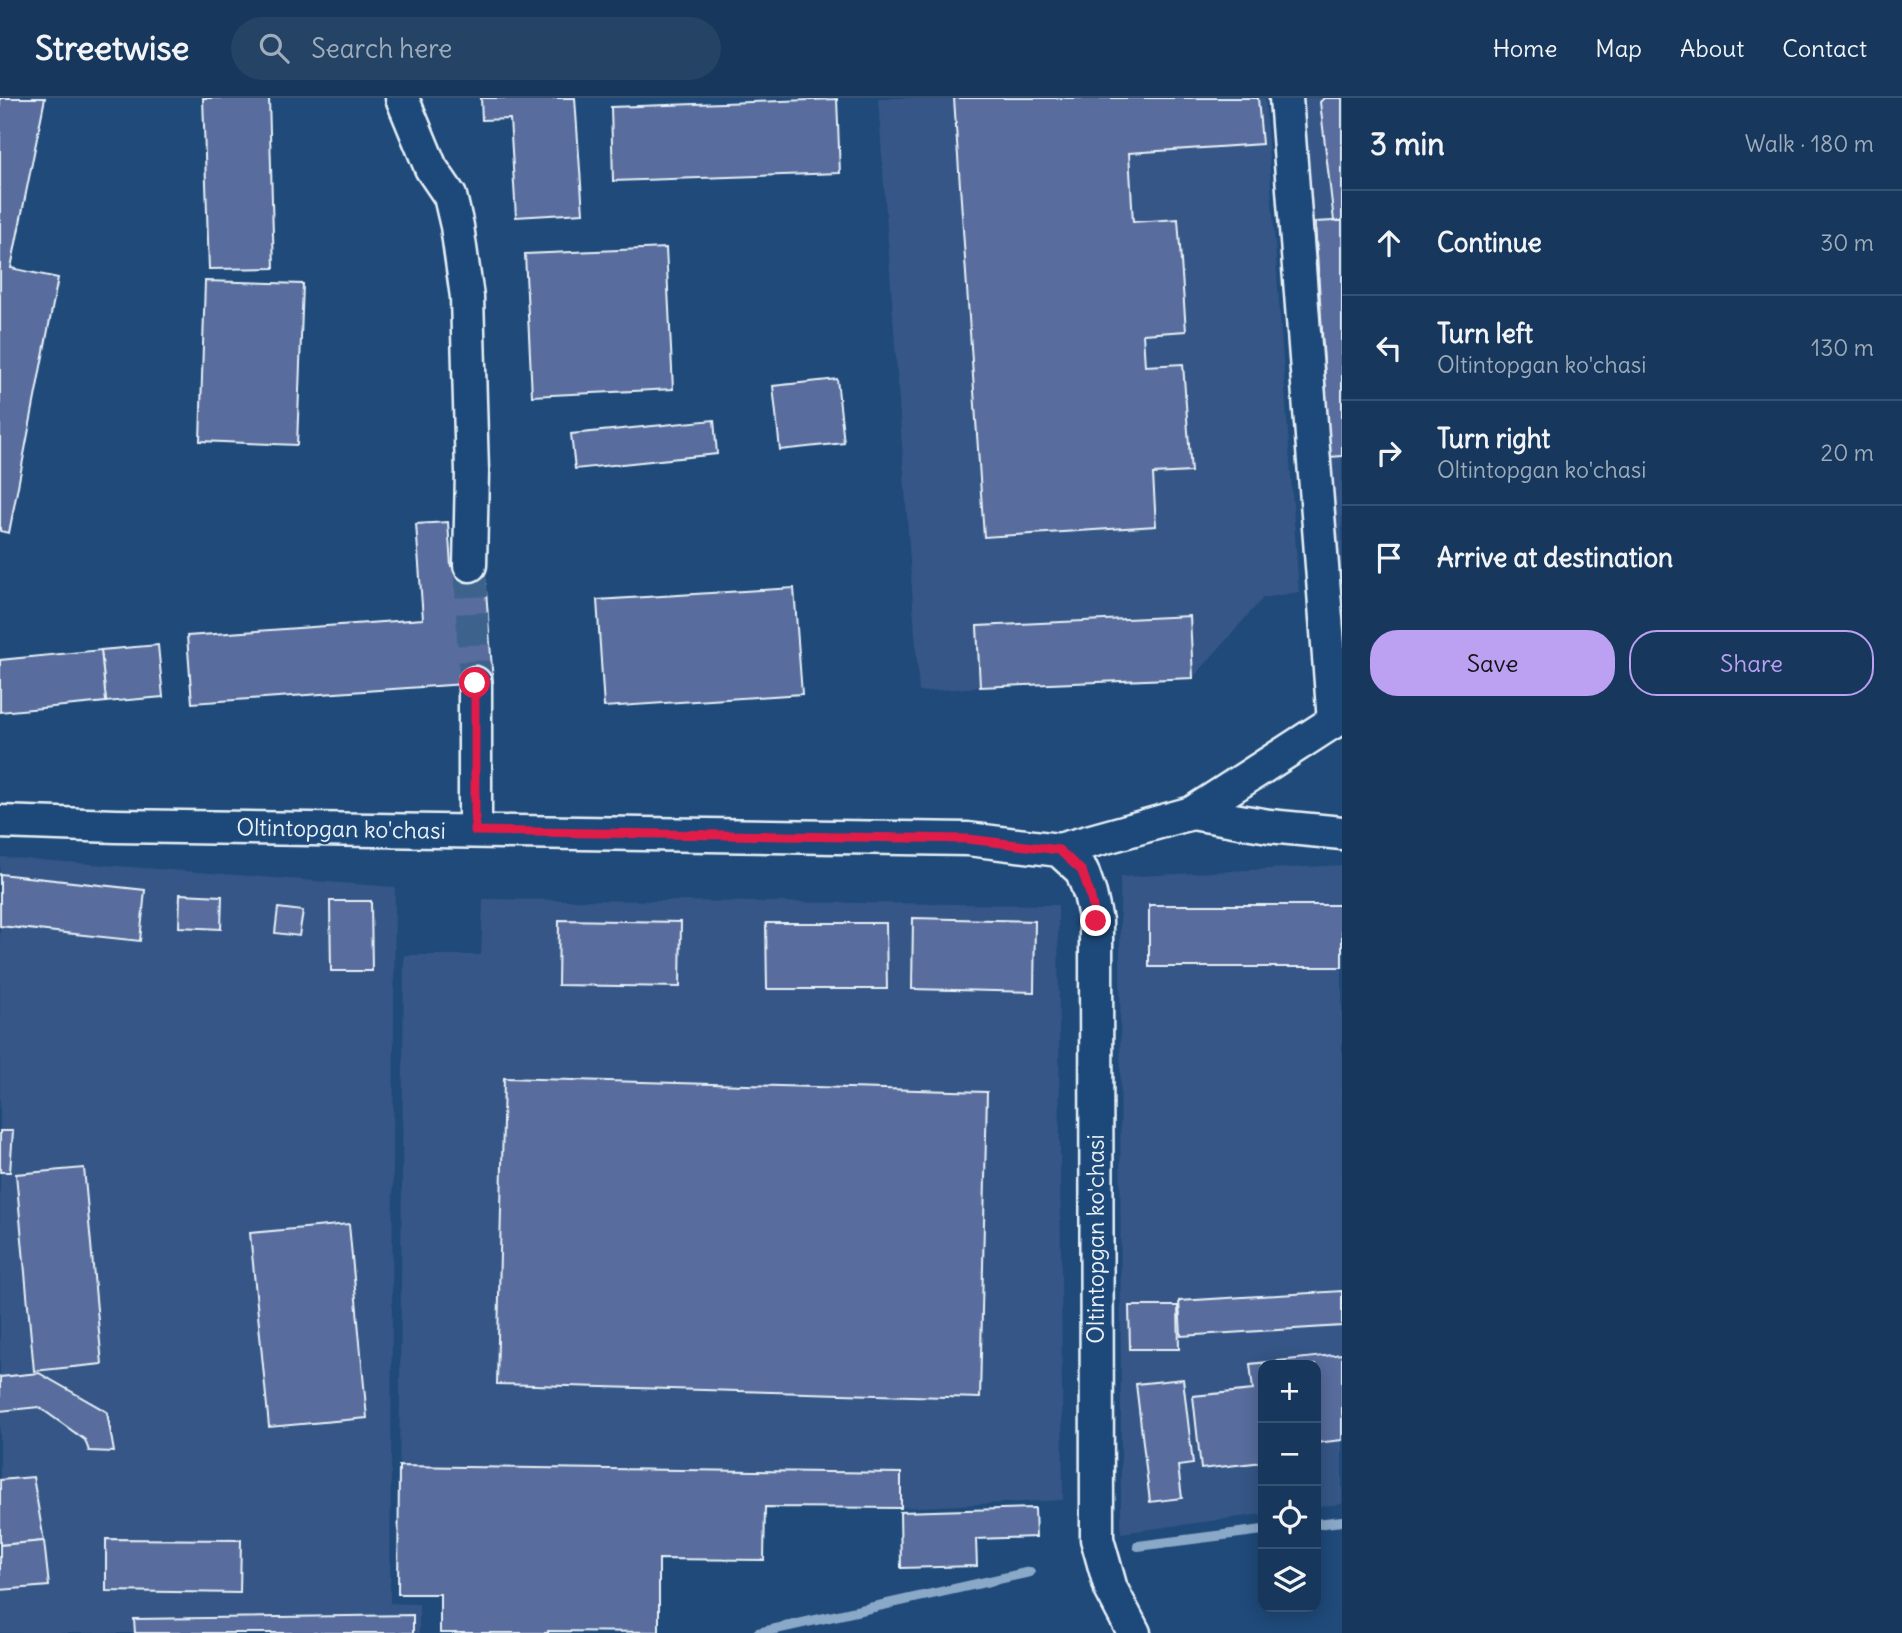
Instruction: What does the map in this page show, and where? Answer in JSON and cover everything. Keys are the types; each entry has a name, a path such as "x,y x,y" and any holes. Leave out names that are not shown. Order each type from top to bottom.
{"street":[{"path":"402,98 431,168 450,196 457,226 467,310 472,472 470,565"},
{"path":"1286,98 1338,719"},
{"path":"475,683 475,831"},
{"name":"Oltintopgan ko'chasi","path":"0,822 968,839 1059,850 1192,813 1338,719"},
{"path":"1192,813 1269,826 1342,834"},
{"name":"Oltintopgan ko'chasi","path":"1059,850 1082,871 1096,921 1097,1539 1111,1589 1134,1633"}],"shaded area":[{"path":"878,98 1265,98 1299,592 1263,598 1193,678 919,692"},
{"path":"1303,98 1342,98 1342,601 1327,586"},
{"path":"0,857 395,887 390,1603 419,1604 419,1633 0,1633"},
{"path":"1342,865 1342,1504 1321,1506 1321,1360 1258,1360 1258,1515 1121,1533 1120,877"},
{"path":"483,899 1058,905 1063,1500 901,1508 765,1507 764,1560 659,1559 659,1632 440,1633 440,1595 398,1594 404,955 481,955"}],"building":[{"path":"0,98 45,98 11,268 58,278 9,533 0,531"},
{"path":"203,98 269,98 274,268 209,269"},
{"path":"481,98 575,98 583,213 516,217 510,119 482,120"},
{"path":"954,98 1258,98 1262,144 1129,153 1133,222 1178,219 1186,331 1143,334 1145,366 1183,364 1191,472 1153,474 1156,526 984,537"},
{"path":"1324,98 1342,98 1342,221 1334,221 1320,102"},
{"path":"837,99 840,173 613,181 611,107"},
{"path":"1342,221 1342,456 1330,457 1315,222"},
{"path":"666,248 673,389 532,396 525,254"},
{"path":"205,281 303,284 297,445 200,441"},
{"path":"837,379 844,443 780,450 773,386"},
{"path":"714,420 717,454 575,469 571,434"},
{"path":"448,522 451,566 484,564 493,682 192,703 187,636 423,619 416,524"},
{"path":"794,588 802,694 604,707 597,600"},
{"path":"1190,616 1193,678 980,687 977,626"},
{"path":"158,645 163,697 106,702 101,650"},
{"path":"101,650 106,702 0,712 0,660"},
{"path":"0,874 145,890 140,941 0,926"},
{"path":"180,894 222,896 221,929 179,927"},
{"path":"330,901 371,901 372,971 331,971"},
{"path":"1149,905 1342,905 1342,967 1149,967"},
{"path":"278,908 303,911 299,936 275,933"},
{"path":"913,918 1035,921 1034,992 912,989"},
{"path":"559,920 681,922 680,987 558,985"},
{"path":"766,923 886,923 887,989 767,989"},
{"path":"504,1078 987,1092 980,1398 497,1384"},
{"path":"0,1131 13,1131 10,1172 0,1172"},
{"path":"84,1168 102,1364 34,1371 16,1174"},
{"path":"349,1224 367,1418 269,1427 250,1233"},
{"path":"1342,1291 1342,1326 1181,1336 1179,1301"},
{"path":"1129,1306 1178,1306 1179,1349 1130,1349"},
{"path":"1342,1354 1342,1440 1321,1442 1321,1360 1287,1360"},
{"path":"1258,1363 1258,1463 1201,1469 1193,1396 1253,1390 1250,1364"},
{"path":"39,1373 107,1412 114,1452 89,1451 85,1440 39,1407 0,1411 0,1377"},
{"path":"1183,1379 1193,1464 1178,1466 1182,1498 1150,1502 1136,1384"},
{"path":"399,1466 901,1473 901,1508 765,1507 764,1560 659,1559 659,1632 440,1633 440,1594 398,1594"},
{"path":"33,1477 44,1541 0,1545 0,1480"},
{"path":"1035,1508 1036,1537 976,1539 977,1566 901,1568 900,1512"},
{"path":"106,1539 241,1540 240,1593 106,1591"},
{"path":"44,1541 49,1586 0,1590 0,1545"},
{"path":"413,1615 413,1633 135,1633 134,1619"}],"waterway":[{"path":"1321,1523 1342,1521"},
{"path":"1138,1546 1258,1531"},
{"path":"758,1633 1030,1572"}],"tunnel":[{"path":"470,565 475,683"}],"route":[{"path":"475,683 475,831 968,839 1059,850 1082,871 1096,921"}]}
